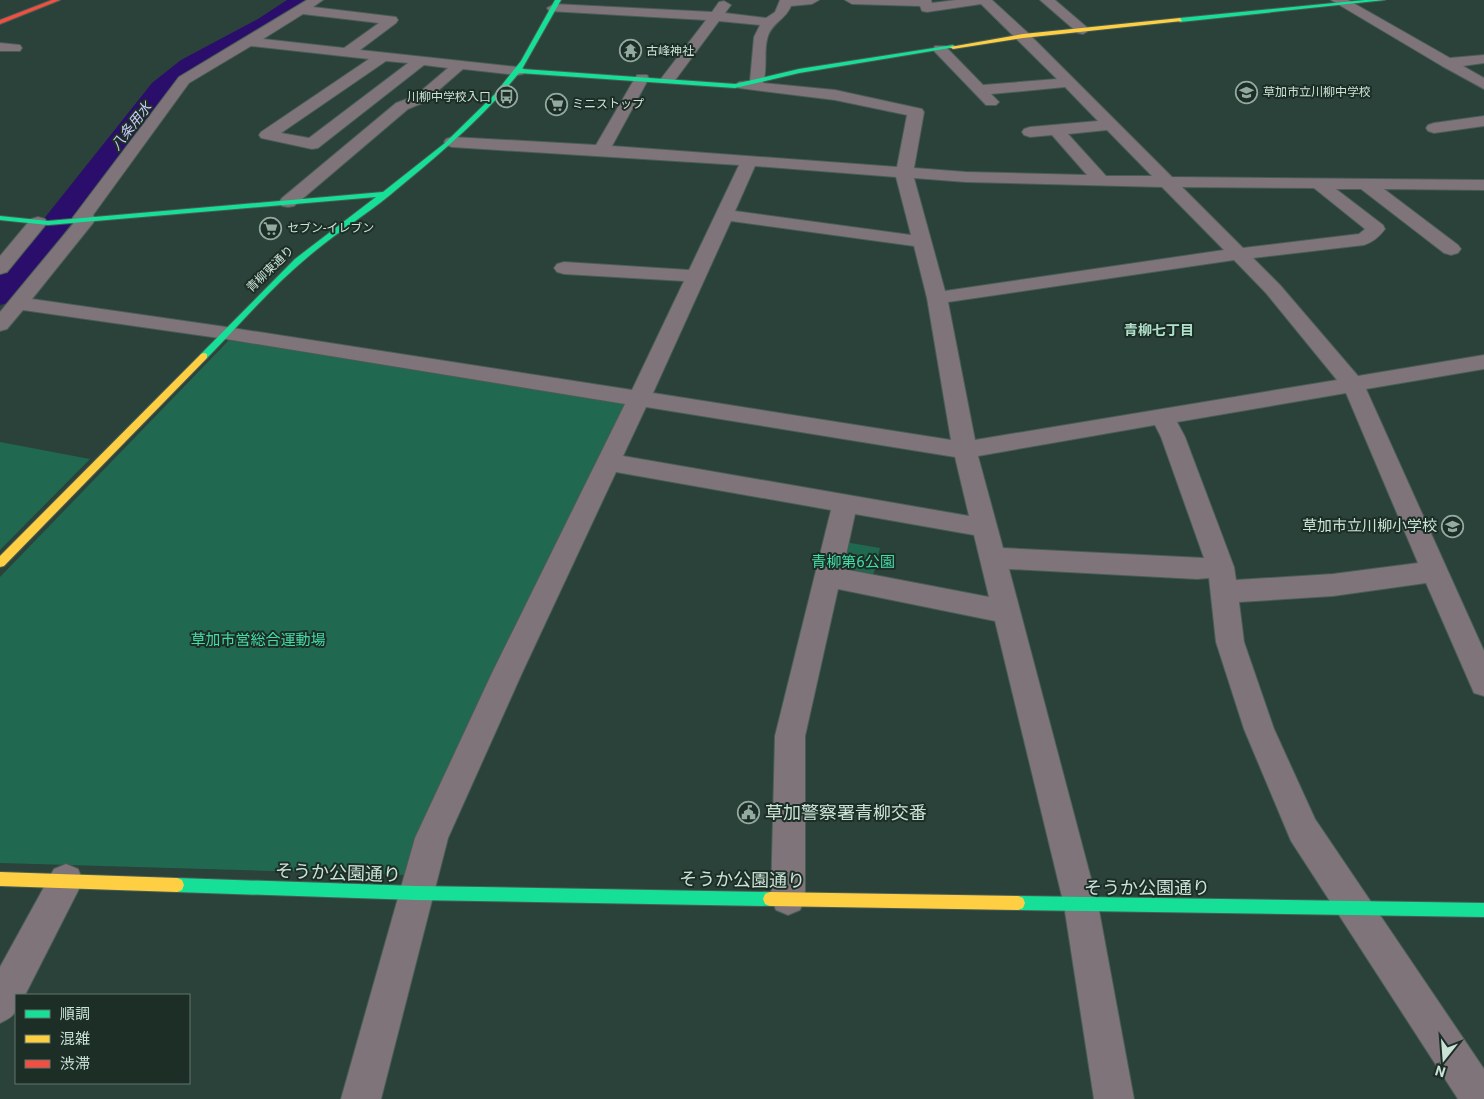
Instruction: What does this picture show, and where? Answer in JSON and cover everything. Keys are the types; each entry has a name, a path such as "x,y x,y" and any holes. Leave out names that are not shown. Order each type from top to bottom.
{"main road":[{"path":"0,22 57,0"},
{"path":"518,71 642,78 725,86 750,83 799,71 1023,36 1342,2 1382,0"},
{"name":"青柳東通り","path":"0,563 226,333 312,249 387,194 452,142 488,108 518,71 556,4"},
{"path":"0,218 43,223 387,194"},
{"name":"そうか公園通り","path":"0,879 416,893 1484,910"}],"street":[{"path":"0,325 84,219 184,80 219,58 250,42 316,0"},
{"path":"668,80 727,0"},
{"path":"812,0 786,1 781,14 769,22 761,37 750,83 835,94 916,112 904,173 937,298 965,450 1081,905 1114,1099"},
{"path":"852,0 925,1 927,8 985,0 1112,125 1273,289 1353,384 1484,684"},
{"path":"1048,0 1083,30"},
{"path":"1342,2 1484,84"},
{"path":"556,4 769,22"},
{"path":"300,10 391,20 348,52"},
{"path":"250,42 518,71"},
{"path":"940,49 993,105"},
{"path":"384,56 268,134 312,144 422,60"},
{"path":"1447,63 1484,59"},
{"path":"288,202 402,106 420,99 461,64"},
{"path":"601,150 642,78"},
{"path":"980,90 1069,82"},
{"path":"1434,128 1484,122"},
{"path":"1030,132 1112,125"},
{"path":"1458,125 1476,136"},
{"path":"1056,130 1101,181"},
{"path":"452,142 601,150 904,173 1101,181 1484,185"},
{"path":"361,1099 432,838 507,673 639,399 749,161"},
{"path":"1129,252 1364,239 1376,229 1319,184"},
{"path":"1366,184 1451,249"},
{"path":"724,215 923,242"},
{"path":"0,268 43,223"},
{"path":"937,298 1093,266 1232,247"},
{"path":"564,268 696,276"},
{"path":"20,302 965,450 1163,418 1484,362"},
{"path":"1163,418 1173,437 1222,579 1230,642 1259,729 1303,830 1481,1099"},
{"path":"609,462 846,502 985,528"},
{"path":"788,898 790,736 846,502"},
{"path":"993,558 1197,569 1258,592 1333,586 1436,571"},
{"path":"828,577 1007,612"},
{"path":"0,1004 66,881"}],"green space":[{"name":"草加市営総合運動場","path":"229,340 628,404 406,875 0,863 0,577"},
{"path":"0,442 90,459 0,550"},
{"name":"青柳第6公園","path":"839,541 880,548 871,584 830,576"}],"waterway":[{"name":"八条用水","path":"0,295 161,88 190,65 266,24 302,0"}],"traffic: fast":[{"path":"204,356 270,287 298,261 422,166 473,122 519,69 535,44 558,0"},
{"path":"1180,20 1382,0"},
{"path":"518,71 735,86 799,71 953,47"},
{"path":"0,218 48,223 387,194"},
{"path":"177,885 416,893 770,899"},
{"path":"1018,903 1484,910"}],"traffic: slow":[{"path":"953,47 1023,36 1180,20"},
{"path":"0,563 204,356"},
{"path":"0,879 177,885"},
{"path":"770,899 1018,903"}],"traffic: jam":[{"path":"0,22 57,0"}],"place":[{"name":"古峰神社","path":"630,51"},
{"name":"草加市立川柳中学校","path":"1247,92"},
{"name":"川柳中学校入口","path":"507,97"},
{"name":"ミニストップ","path":"556,104"},
{"name":"セブン-イレブン","path":"271,228"},
{"name":"草加市立川柳小学校","path":"1453,526"},
{"name":"草加警察署青柳交番","path":"749,813"}],"district":[{"name":"青柳七丁目","path":"1159,330"}]}
